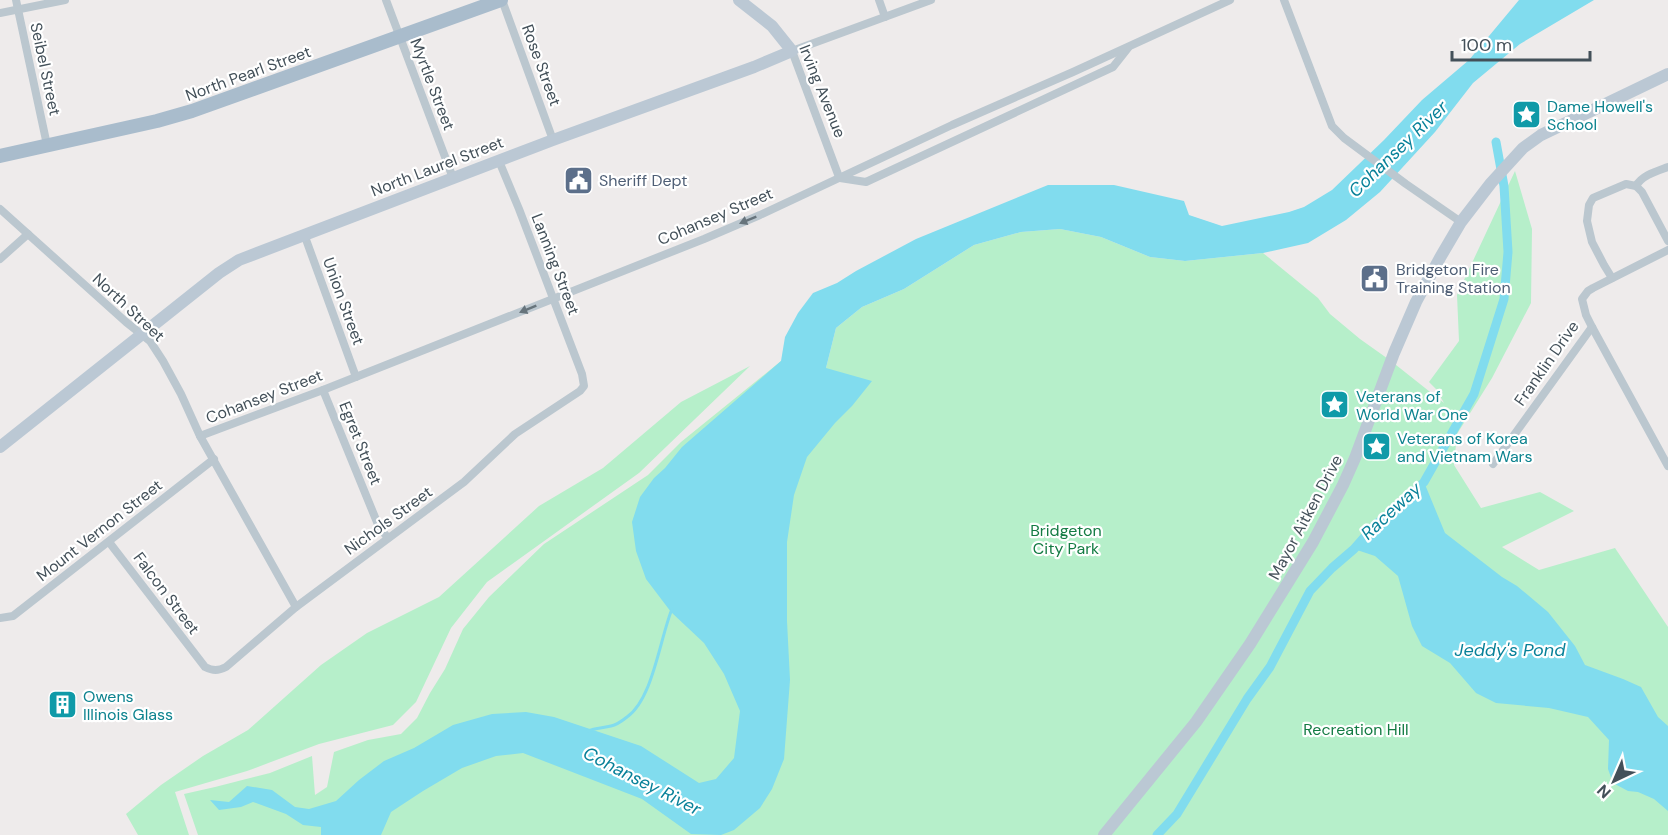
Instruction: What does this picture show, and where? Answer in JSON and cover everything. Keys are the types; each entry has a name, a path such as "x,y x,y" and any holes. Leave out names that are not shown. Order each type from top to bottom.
{"main road":[{"name":"North Pearl Street","path":"0,156 192,111 502,0"}],"street":[{"name":"Seibel Street","path":"16,0 47,145"},
{"path":"0,13 65,0"},
{"name":"Myrtle Street","path":"386,0 453,178"},
{"name":"Rose Street","path":"502,0 553,140"},
{"name":"Irving Avenue","path":"739,0 771,26 792,51 839,177"},
{"path":"879,0 885,17"},
{"name":"North Laurel Street","path":"0,447 230,265 251,254 931,0"},
{"name":"Cohansey Street","path":"200,436 554,299 760,215 952,124 1073,72 1230,0"},
{"path":"1284,0 1332,126 1338,133 1406,184 1461,222"},
{"path":"839,177 866,182 1113,67 1129,46"},
{"name":"Mayor Aitken Drive","path":"1104,835 1196,722 1251,644 1313,542 1355,458 1394,353 1416,303 1461,222 1506,166 1523,148 1541,135 1668,74"},
{"name":"Lanning Street","path":"499,161 583,379"},
{"path":"1636,186 1648,175 1668,167"},
{"path":"1612,278 1592,242 1587,221 1589,206 1593,198 1626,184 1636,186 1642,192 1668,240"},
{"name":"North Street","path":"0,209 150,341 181,394 200,436 296,607"},
{"path":"0,260 28,234"},
{"name":"Union Street","path":"304,234 356,377"},
{"name":"Franklin Drive","path":"1492,464 1592,327 1582,299 1588,291 1668,250"},
{"path":"1592,327 1668,466"},
{"name":"Nichols Street","path":"202,663 212,670 226,667 296,607 464,482 515,434 580,391 584,386 583,379"},
{"name":"Egret Street","path":"323,390 379,527 388,538"},
{"name":"Mount Vernon Street","path":"0,618 13,616 213,459"},
{"name":"Falcon Street","path":"108,542 202,663"}],"green space":[{"name":"Bridgeton City Park","path":"1515,171 1532,229 1531,303 1492,378 1457,434 1454,465 1481,508 1540,492 1574,511 1502,547 1539,570 1615,548 1668,627 1668,835 198,835 184,794 270,773 312,756 315,795 327,787 334,752 368,740 401,734 417,718 445,669 463,629 489,597 544,544 648,475 681,442 781,361 826,368 836,328 862,307 904,289 974,245 1021,232 1060,229 1101,237 1150,257 1185,261 1263,253 1318,298 1330,314 1360,339 1444,403 1429,382 1459,341 1457,295"},
{"path":"750,366 639,473 487,582 451,628 416,702 393,725 319,744 247,771 175,792 189,835 138,835 126,814 161,785 203,756 248,730 321,665 367,633 439,597 539,506 603,468 681,402"}],"water":[{"name":"Cohansey River","path":"1519,0 1594,0 1520,44 1473,83 1435,132 1380,192 1346,220 1308,243 1263,253 1185,261 1150,257 1101,237 1060,229 1021,232 974,245 904,289 862,307 836,328 826,368 872,381 807,457 794,495 787,542 790,680 784,759 772,789 760,808 734,830 721,835 691,834 642,799 523,753 496,756 462,768 391,812 381,835 321,835 321,827 303,825 286,814 253,802 241,807 219,810 210,800 229,802 247,786 272,790 295,807 309,809 336,801 384,761 414,748 453,725 492,714 526,712 554,717 641,746 699,783 716,779 734,758 740,711 724,674 704,643 671,612 646,579 636,551 632,522 640,497 682,447 781,361 785,337 798,313 813,293 837,283 916,239 1048,185 1114,185 1184,201 1189,215 1222,226 1304,207 1332,190 1422,100 1469,60"},
{"name":"Jeddy's Pond","path":"1424,482 1445,533 1548,612 1575,646 1585,665 1641,687 1658,717 1668,726 1668,811 1654,799 1638,792 1628,791 1613,783 1608,769 1609,740 1588,717 1549,708 1496,703 1476,693 1450,663 1422,646 1412,626 1398,576 1375,556 1354,549 1375,525 1405,502"}],"waterway":[{"name":"Raceway","path":"1157,835 1177,814 1247,699 1270,667 1310,591 1354,549 1375,525 1405,502 1424,482 1474,394 1504,299 1508,252 1504,186 1496,142"},
{"path":"588,731 615,725 636,708 650,683 672,609"}],"place":[{"name":"Dame Howell's School","path":"1526,115"},
{"name":"Sheriff Dept","path":"578,180"},
{"name":"Bridgeton Fire Training Station","path":"1375,278"},
{"name":"Veterans of World War One","path":"1335,405"},
{"name":"Veterans of Korea and Vietnam Wars","path":"1376,447"},
{"name":"Owens Illinois Glass","path":"62,705"}],"park label":[{"name":"Recreation Hill","path":"1356,729"}]}
